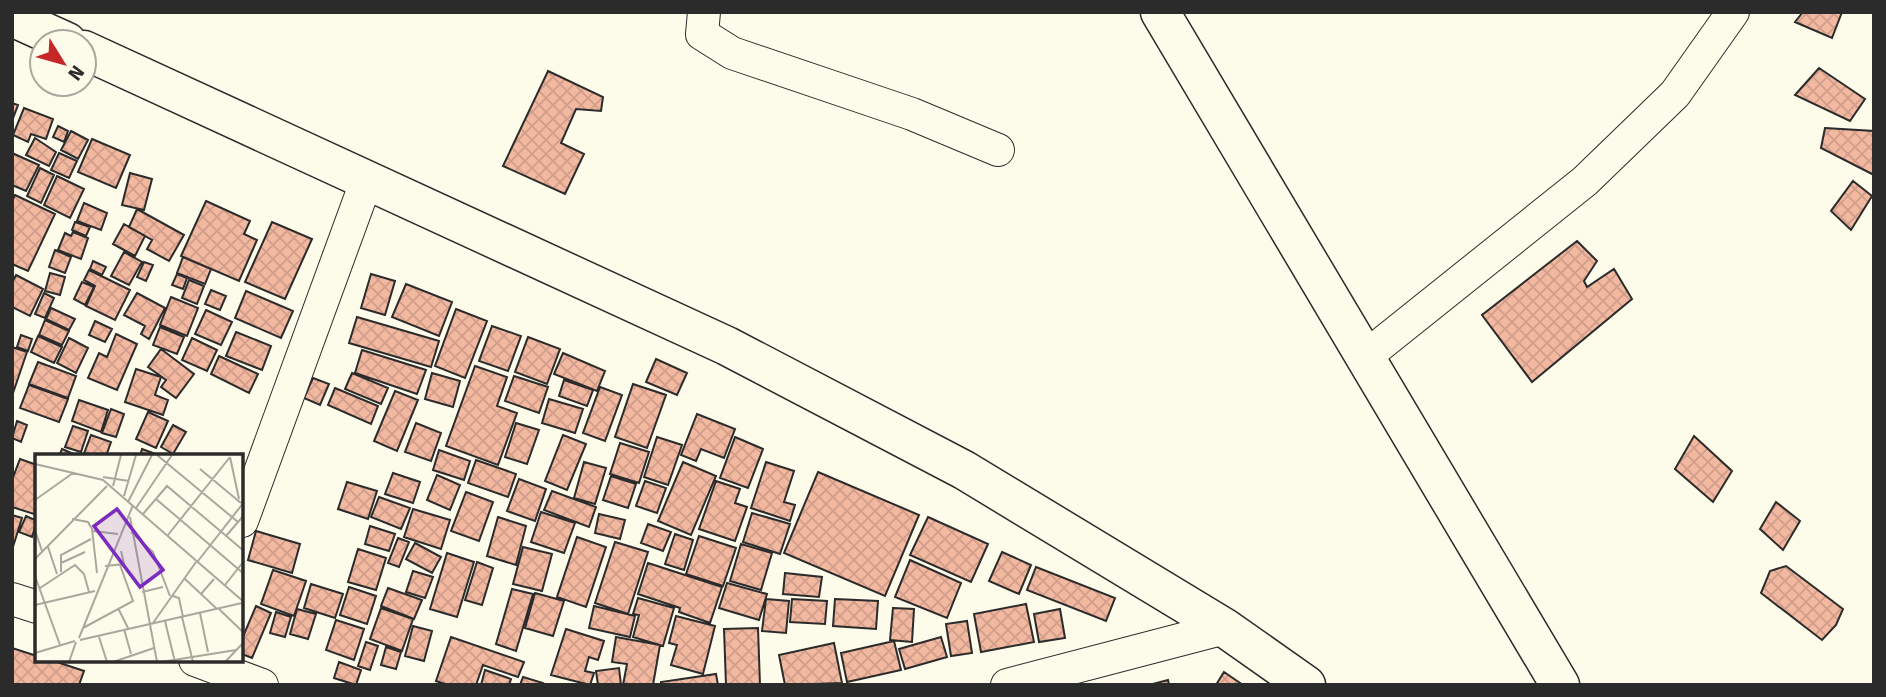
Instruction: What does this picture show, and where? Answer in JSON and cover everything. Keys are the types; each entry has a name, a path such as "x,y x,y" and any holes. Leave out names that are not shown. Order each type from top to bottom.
{"street":[{"path":"704,12 702,34 732,53 912,114 998,150"},
{"path":"1160,12 1560,685"},
{"path":"1365,357 1585,181 1675,94 1733,12"},
{"path":"12,17 36,28"},
{"path":"98,57 727,346 964,470 1225,628 1307,685"},
{"path":"243,518 366,182"},
{"path":"12,599 35,606"},
{"path":"1007,685 1225,628"},
{"path":"200,662 262,685"}],"building":[{"path":"1803,12 1842,12 1832,38 1795,22"},
{"path":"1819,68 1865,99 1850,121 1795,95"},
{"path":"548,71 603,97 601,111 576,109 561,143 584,154 565,194 503,166"},
{"path":"12,103 18,105 12,121"},
{"path":"24,108 53,119 46,139 31,134 28,142 13,135"},
{"path":"58,126 68,131 64,142 53,137"},
{"path":"1825,128 1874,131 1874,175 1821,148"},
{"path":"71,131 88,140 78,159 61,150"},
{"path":"35,138 56,152 49,166 26,155"},
{"path":"92,139 130,155 116,188 78,172"},
{"path":"12,153 39,165 26,191 12,185"},
{"path":"59,153 77,161 69,178 51,170"},
{"path":"40,168 54,175 41,203 27,196"},
{"path":"130,173 152,179 144,210 122,205"},
{"path":"57,176 84,189 70,218 44,205"},
{"path":"1853,181 1872,196 1851,230 1831,211"},
{"path":"15,195 55,214 28,271 12,264 12,201"},
{"path":"206,201 250,221 244,234 257,240 239,281 181,256"},
{"path":"84,203 107,213 101,230 77,221"},
{"path":"137,209 184,235 169,261 147,249 152,240 129,227"},
{"path":"75,222 90,227 86,236 72,230"},
{"path":"272,222 312,239 285,299 245,282"},
{"path":"124,224 145,236 135,256 113,244"},
{"path":"73,232 88,238 81,259 58,250 65,233 71,236"},
{"path":"1577,241 1597,261 1584,281 1587,287 1614,269 1632,299 1532,382 1482,315"},
{"path":"55,250 71,257 65,273 49,267"},
{"path":"124,252 142,262 129,285 111,276"},
{"path":"183,257 211,269 205,284 177,273"},
{"path":"93,261 106,267 102,275 90,269"},
{"path":"144,262 153,265 146,281 137,277"},
{"path":"89,270 130,290 115,320 86,306 95,286 84,280"},
{"path":"50,273 65,277 60,295 45,291"},
{"path":"177,274 187,278 183,289 172,285"},
{"path":"371,274 395,281 385,315 361,308"},
{"path":"16,275 43,289 30,316 12,307 12,283"},
{"path":"189,280 204,286 197,304 182,298"},
{"path":"82,282 94,287 85,305 74,299"},
{"path":"406,284 452,302 439,336 392,317"},
{"path":"211,290 226,296 220,310 205,304"},
{"path":"246,291 293,311 281,338 235,318"},
{"path":"44,293 54,298 45,318 35,314"},
{"path":"137,293 165,308 149,339 141,334 145,326 124,315"},
{"path":"171,297 198,308 187,336 160,325"},
{"path":"51,308 75,319 69,330 46,319"},
{"path":"456,309 487,321 465,378 435,366"},
{"path":"206,310 232,322 221,345 195,334"},
{"path":"357,317 439,341 431,367 349,343"},
{"path":"45,320 69,331 62,345 39,335"},
{"path":"95,321 112,329 105,342 89,335"},
{"path":"492,326 521,336 508,371 479,361"},
{"path":"160,327 184,337 177,354 153,345"},
{"path":"236,332 271,346 262,370 226,356"},
{"path":"116,334 137,344 117,390 88,378 99,353 107,357"},
{"path":"21,335 32,339 28,351 17,347"},
{"path":"38,336 62,347 54,363 31,352"},
{"path":"528,337 560,349 547,384 515,372"},
{"path":"69,338 88,348 76,373 57,363"},
{"path":"192,338 217,350 207,371 182,360"},
{"path":"12,347 27,352 12,396"},
{"path":"161,349 194,374 176,398 161,387 166,380 148,367"},
{"path":"362,350 426,370 417,394 355,373"},
{"path":"563,353 605,371 597,391 554,374"},
{"path":"219,356 258,374 249,393 211,374"},
{"path":"656,359 687,373 677,395 646,382"},
{"path":"38,362 76,376 68,398 29,384"},
{"path":"475,366 507,377 497,406 517,413 498,465 446,446"},
{"path":"136,369 161,377 155,395 168,400 163,415 125,402"},
{"path":"352,373 388,388 381,404 345,389"},
{"path":"432,373 460,381 453,407 425,399"},
{"path":"514,376 548,387 539,413 505,401"},
{"path":"313,378 329,384 320,405 304,398"},
{"path":"564,380 593,390 587,406 559,396"},
{"path":"633,384 666,395 647,448 615,437"},
{"path":"29,385 68,399 59,422 20,408"},
{"path":"600,387 622,395 605,441 583,433"},
{"path":"335,388 378,406 371,424 328,405"},
{"path":"395,391 418,400 397,451 374,441"},
{"path":"549,399 583,409 575,433 542,423"},
{"path":"79,400 108,410 101,432 72,421"},
{"path":"111,409 124,414 116,437 102,433"},
{"path":"148,412 168,421 156,448 136,439"},
{"path":"697,414 735,429 724,458 701,449 696,461 681,455"},
{"path":"17,421 27,425 21,442 12,438"},
{"path":"416,423 441,433 431,461 405,452"},
{"path":"516,423 539,430 527,464 505,457"},
{"path":"173,425 186,432 173,454 161,447"},
{"path":"73,426 88,431 81,452 65,447"},
{"path":"91,435 111,442 107,454 84,454"},
{"path":"563,435 586,444 567,490 545,481"},
{"path":"1694,436 1732,471 1713,502 1675,469"},
{"path":"657,437 682,445 668,485 644,477"},
{"path":"735,437 763,449 748,488 720,478"},
{"path":"620,443 649,452 639,483 610,474"},
{"path":"62,449 74,454 60,454"},
{"path":"142,449 156,454 141,454"},
{"path":"439,450 470,461 464,480 433,470"},
{"path":"20,459 35,464 35,514 12,507 12,480"},
{"path":"476,460 516,474 508,497 468,483"},
{"path":"584,462 606,468 595,504 574,498"},
{"path":"683,462 716,476 691,535 658,521"},
{"path":"766,462 794,471 784,502 795,505 790,521 751,508"},
{"path":"818,472 919,515 885,596 784,553"},
{"path":"393,473 420,482 413,503 385,494"},
{"path":"437,475 460,485 450,510 427,500"},
{"path":"611,476 636,484 628,508 603,500"},
{"path":"519,479 546,489 535,521 507,511"},
{"path":"645,481 666,488 657,513 636,506"},
{"path":"716,481 740,489 735,503 747,507 735,541 699,529"},
{"path":"347,482 377,491 368,519 338,509"},
{"path":"552,491 596,507 589,527 544,510"},
{"path":"466,492 493,502 479,541 451,531"},
{"path":"379,497 410,508 401,529 371,517"},
{"path":"1776,502 1800,521 1783,550 1760,529"},
{"path":"413,509 450,520 441,549 404,537"},
{"path":"541,512 575,523 564,553 531,542"},
{"path":"752,513 790,524 780,554 743,542"},
{"path":"599,514 625,520 620,539 595,533"},
{"path":"12,515 22,518 12,550"},
{"path":"26,516 35,520 32,537 19,532"},
{"path":"498,517 526,526 516,565 487,556"},
{"path":"928,517 988,544 971,582 910,555"},
{"path":"648,524 671,532 663,551 641,543"},
{"path":"370,526 395,534 389,551 365,544"},
{"path":"256,531 300,544 292,573 248,560"},
{"path":"675,534 693,540 684,570 665,564"},
{"path":"699,536 736,548 723,586 686,574"},
{"path":"577,537 606,547 586,607 557,597"},
{"path":"398,538 409,542 399,567 388,563"},
{"path":"615,542 648,552 628,614 595,603"},
{"path":"415,543 441,557 432,573 406,559"},
{"path":"741,544 772,553 761,590 730,581"},
{"path":"523,547 552,554 542,591 513,584"},
{"path":"358,549 386,558 376,590 348,582"},
{"path":"1002,552 1031,565 1019,594 989,581"},
{"path":"447,553 474,562 457,617 430,609"},
{"path":"910,560 961,583 947,618 895,597"},
{"path":"477,562 493,568 482,605 465,600"},
{"path":"648,563 722,587 710,623 679,612 680,608 638,594"},
{"path":"1786,566 1843,609 1836,625 1822,640 1761,593 1770,571"},
{"path":"1036,567 1115,598 1106,621 1027,590"},
{"path":"273,570 306,581 294,616 261,604"},
{"path":"413,571 433,577 425,598 406,592"},
{"path":"785,573 822,577 819,597 783,594"},
{"path":"727,583 767,594 759,620 719,608"},
{"path":"311,584 343,594 335,618 304,608"},
{"path":"349,587 376,596 367,624 340,615"},
{"path":"388,588 422,600 414,619 381,606"},
{"path":"512,589 533,594 516,651 496,644"},
{"path":"535,593 564,601 553,636 525,628"},
{"path":"638,598 674,608 663,646 633,637 639,615 633,614"},
{"path":"766,599 789,601 786,633 762,631"},
{"path":"792,599 827,601 825,624 790,622"},
{"path":"835,599 878,601 876,629 833,626"},
{"path":"1026,604 1034,642 981,652 974,614"},
{"path":"256,606 271,613 252,658 243,654 243,637"},
{"path":"594,606 635,616 630,637 589,628"},
{"path":"381,608 413,619 402,651 370,639"},
{"path":"893,608 914,609 912,642 890,640"},
{"path":"297,609 316,614 308,639 290,634"},
{"path":"1060,609 1065,638 1039,642 1034,614"},
{"path":"276,612 291,617 285,637 270,633"},
{"path":"676,616 715,626 703,674 671,665 677,645 669,643"},
{"path":"336,620 364,629 354,660 326,650"},
{"path":"967,621 972,653 951,656 946,624"},
{"path":"413,626 432,631 424,661 405,656"},
{"path":"758,628 760,685 726,685 724,629"},
{"path":"566,629 604,641 598,660 589,657 585,671 594,673 590,685 551,675"},
{"path":"451,637 524,662 518,677 483,665 476,685 448,685 436,681"},
{"path":"616,637 660,645 653,685 623,685 627,664 612,662"},
{"path":"941,637 947,657 905,669 899,649"},
{"path":"894,641 901,670 847,682 841,653"},
{"path":"366,642 378,646 370,670 358,666"},
{"path":"834,643 842,683 785,685 779,655"},
{"path":"386,647 401,652 396,669 381,665"},
{"path":"12,648 35,655 35,662 57,662 84,671 79,685 12,685"},
{"path":"339,662 361,670 356,685 334,678"},
{"path":"619,668 621,685 598,685 596,671"},
{"path":"485,670 511,679 509,685 481,685"},
{"path":"1224,672 1243,685 1216,685"},
{"path":"716,674 718,685 661,685 661,682"},
{"path":"523,677 543,683 520,685"},
{"path":"1168,680 1169,685 1149,685"}]}
